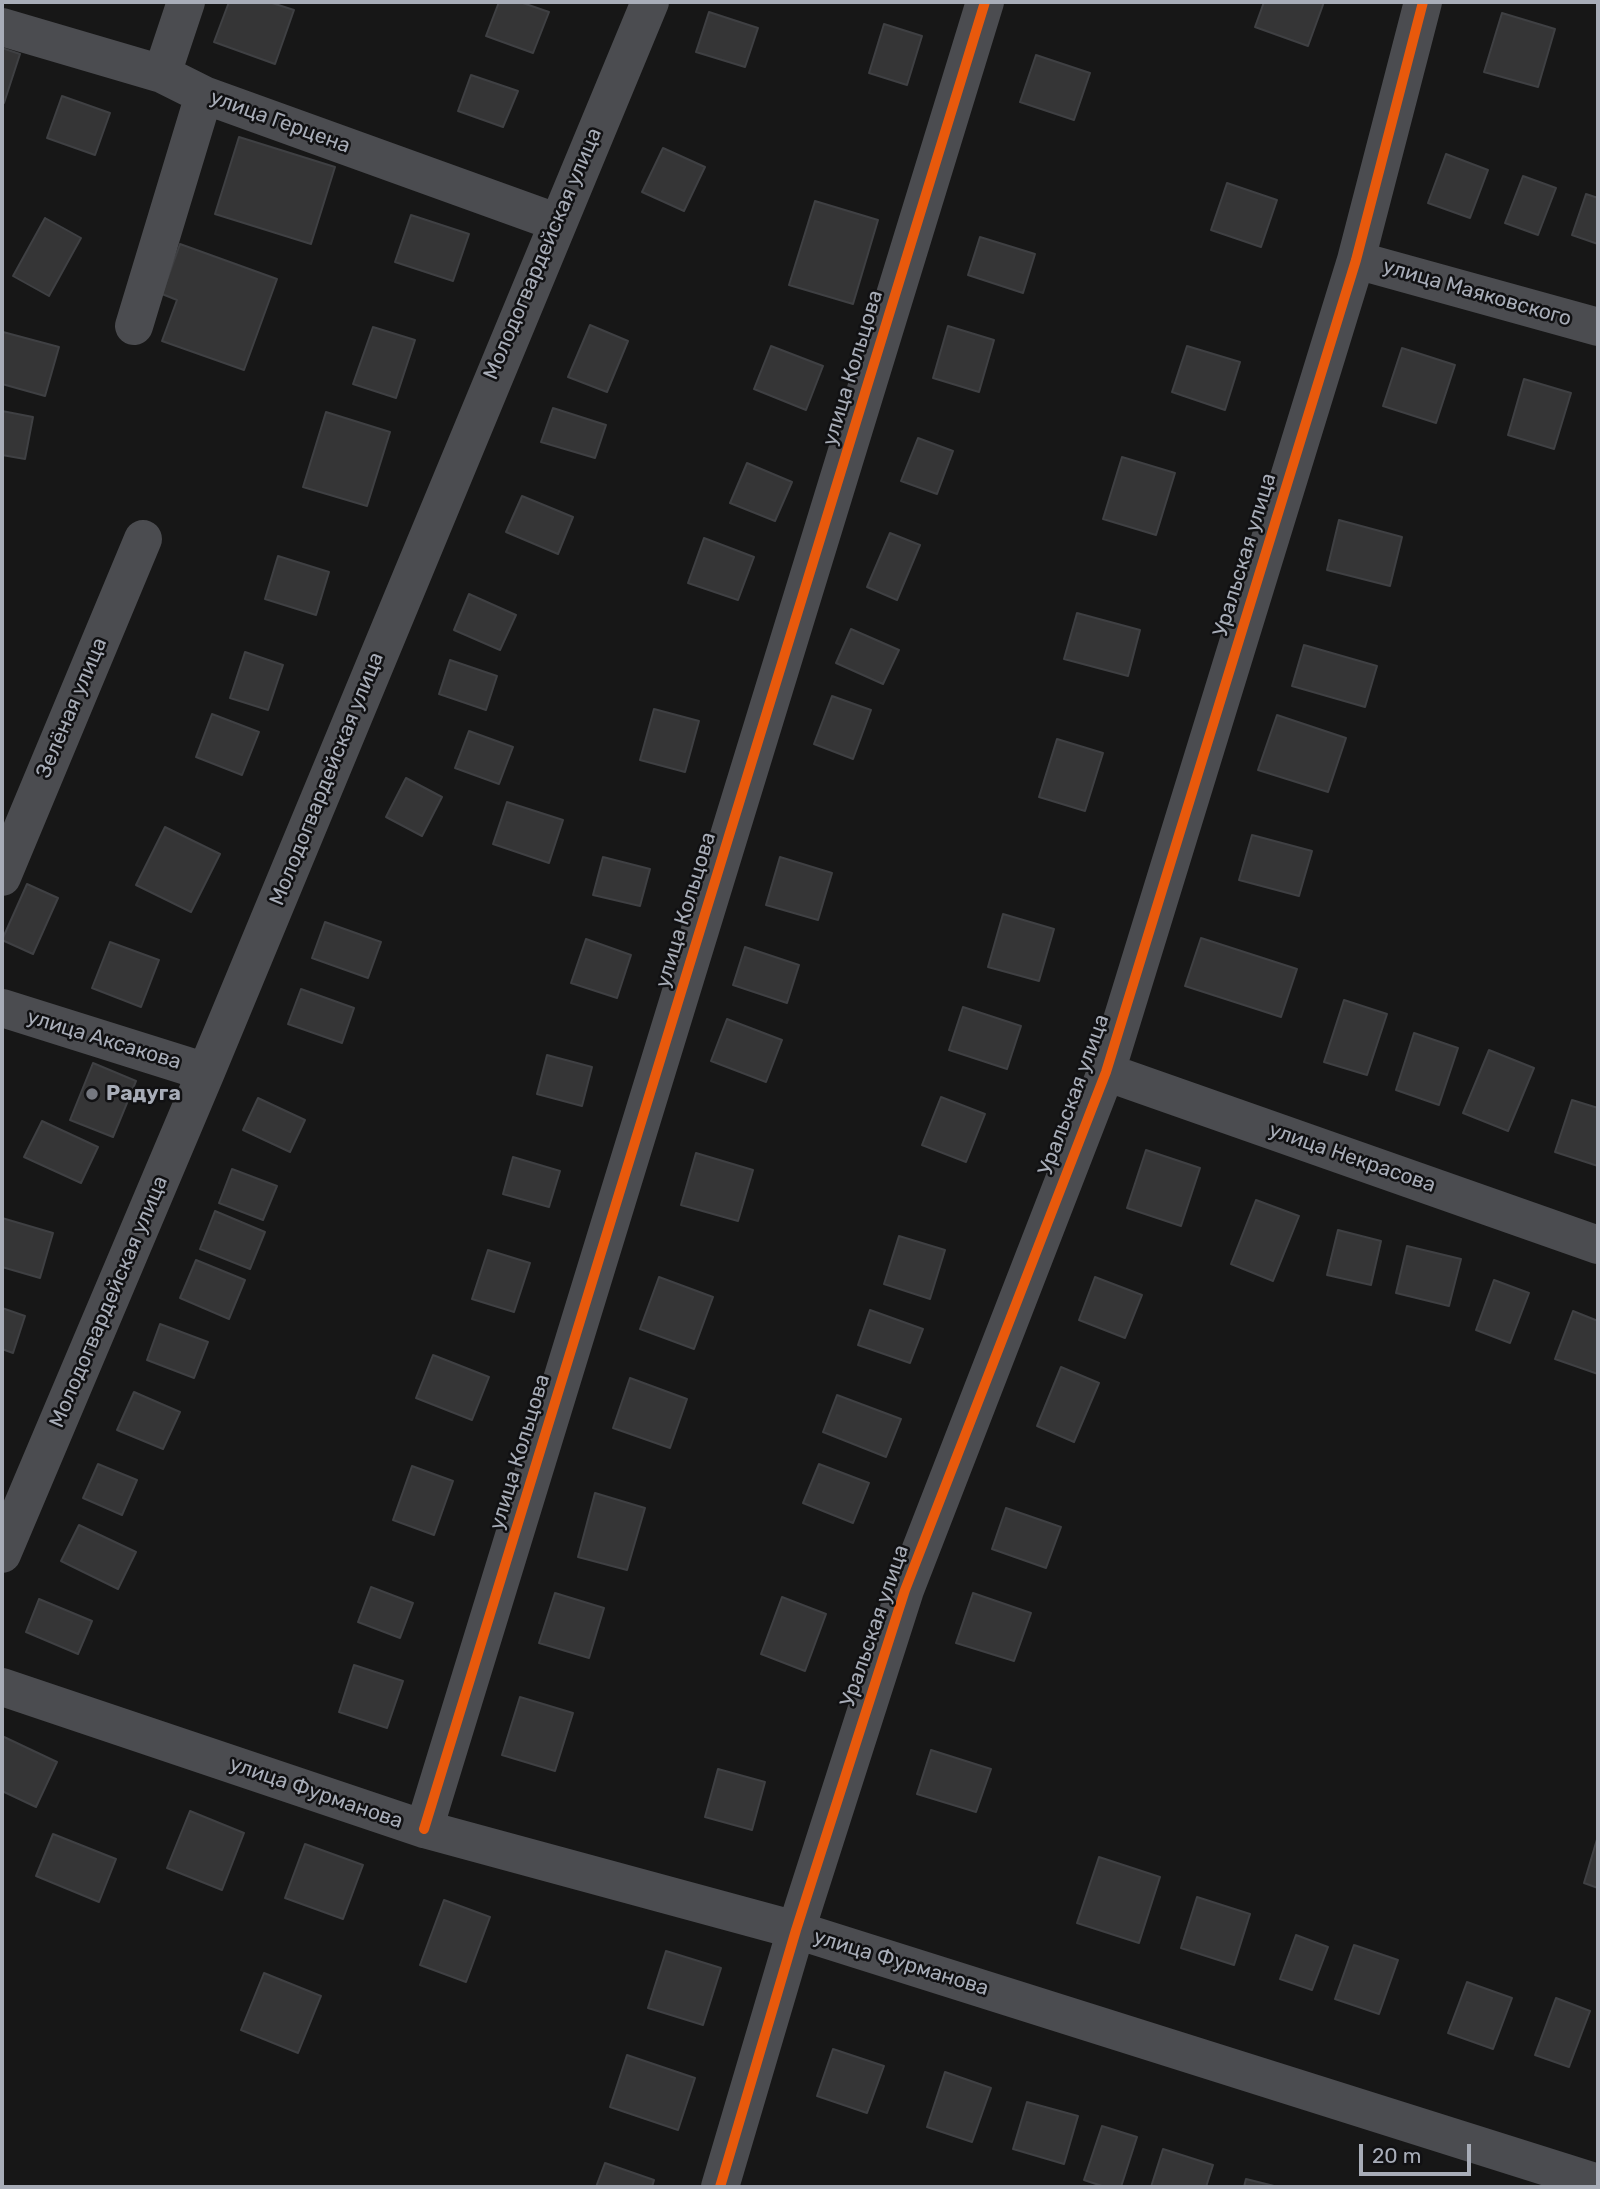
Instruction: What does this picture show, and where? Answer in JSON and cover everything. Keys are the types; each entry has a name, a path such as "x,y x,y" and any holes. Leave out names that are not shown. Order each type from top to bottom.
{"street":[{"path":"162,74 186,2"},
{"name":"Молодогвардейская улица","path":"2,1555 206,1072 556,222 650,2"},
{"name":"улица Кольцова","path":"424,1829 985,2"},
{"name":"Уральская улица","path":"720,2187 796,1930 905,1590 1106,1072 1356,260 1423,2"},
{"name":"улица Герцена","path":"2,27 162,74 204,95 556,222"},
{"path":"134,326 204,95"},
{"name":"улица Маяковского","path":"1356,260 1598,327"},
{"name":"Зелёная улица","path":"2,877 143,539"},
{"name":"улица Аксакова","path":"2,1008 206,1072"},
{"name":"улица Некрасова","path":"1106,1072 1598,1245"},
{"name":"улица Фурманова","path":"2,1687 424,1829 796,1930 1598,2183"}],"building":[{"path":"229,2 269,2 294,10 275,64 214,42"},
{"path":"499,2 520,2 549,12 533,53 486,36"},
{"path":"1264,2 1324,2 1308,46 1255,27"},
{"path":"709,12 758,28 745,67 696,52"},
{"path":"1502,13 1555,29 1538,87 1484,72"},
{"path":"884,24 922,36 907,85 869,73"},
{"path":"2,48 20,54 4,103 2,103"},
{"path":"1036,55 1090,73 1074,120 1020,102"},
{"path":"471,75 518,91 503,127 458,111"},
{"path":"62,96 110,113 95,155 47,138"},
{"path":"239,137 335,167 311,244 215,214"},
{"path":"663,148 705,167 684,211 642,192"},
{"path":"1446,154 1488,170 1470,218 1428,203"},
{"path":"1523,176 1556,188 1538,235 1505,223"},
{"path":"1227,183 1277,200 1261,247 1211,230"},
{"path":"1586,194 1598,198 1598,244 1572,235"},
{"path":"815,201 878,220 853,304 789,285"},
{"path":"411,215 469,234 453,281 395,262"},
{"path":"45,218 81,238 49,296 13,276"},
{"path":"980,237 1035,254 1023,293 968,275"},
{"path":"180,244 277,279 244,370 162,341 177,300 162,294"},
{"path":"590,325 628,341 607,392 568,377"},
{"path":"948,326 994,340 979,392 933,378"},
{"path":"373,327 415,340 396,398 353,384"},
{"path":"3,332 59,347 45,396 2,384"},
{"path":"771,346 823,366 806,410 754,389"},
{"path":"1187,346 1240,362 1225,410 1172,392"},
{"path":"1402,348 1455,365 1436,423 1383,406"},
{"path":"1524,379 1571,393 1554,449 1508,435"},
{"path":"553,408 606,425 595,458 541,442"},
{"path":"2,411 33,417 25,459 2,455"},
{"path":"326,412 390,432 367,506 303,487"},
{"path":"918,438 953,451 937,494 901,481"},
{"path":"1122,457 1175,473 1156,535 1103,519"},
{"path":"747,463 792,482 775,521 730,503"},
{"path":"522,496 573,517 558,554 506,532"},
{"path":"1339,520 1402,537 1390,586 1327,570"},
{"path":"890,533 920,545 897,600 867,587"},
{"path":"704,538 754,557 738,600 688,583"},
{"path":"278,556 329,572 316,615 265,599"},
{"path":"469,594 516,615 500,650 454,630"},
{"path":"1077,613 1140,630 1128,676 1064,659"},
{"path":"851,629 899,650 883,684 836,663"},
{"path":"1304,645 1377,666 1365,707 1292,686"},
{"path":"245,652 283,665 268,710 230,698"},
{"path":"450,660 497,676 486,710 439,694"},
{"path":"832,696 871,710 853,759 814,744"},
{"path":"654,709 699,721 685,772 640,760"},
{"path":"212,714 259,732 242,775 196,757"},
{"path":"1277,715 1346,738 1328,792 1258,770"},
{"path":"469,731 513,747 499,784 455,768"},
{"path":"1057,739 1103,753 1085,811 1039,797"},
{"path":"406,778 442,797 422,836 386,817"},
{"path":"507,802 563,820 549,863 493,844"},
{"path":"165,827 220,854 191,912 136,885"},
{"path":"1252,835 1312,851 1299,896 1239,880"},
{"path":"603,857 650,869 640,906 593,895"},
{"path":"780,857 832,873 818,920 766,905"},
{"path":"27,884 58,898 33,954 2,940"},
{"path":"1003,914 1054,929 1039,981 988,967"},
{"path":"325,922 381,942 368,978 312,958"},
{"path":"1201,938 1297,969 1281,1017 1185,986"},
{"path":"586,939 631,955 617,998 571,983"},
{"path":"110,942 159,960 141,1007 92,988"},
{"path":"745,947 799,965 787,1003 733,985"},
{"path":"301,989 354,1008 342,1043 288,1024"},
{"path":"1344,1000 1387,1014 1367,1075 1324,1062"},
{"path":"963,1007 1021,1026 1007,1069 949,1050"},
{"path":"727,1019 782,1040 766,1082 711,1061"},
{"path":"1414,1033 1458,1048 1439,1105 1396,1090"},
{"path":"1489,1050 1534,1068 1508,1131 1463,1113"},
{"path":"547,1055 592,1067 582,1106 537,1094"},
{"path":"93,1063 136,1081 113,1137 70,1120"},
{"path":"941,1097 985,1114 966,1162 922,1145"},
{"path":"258,1098 305,1120 290,1152 243,1130"},
{"path":"1572,1100 1598,1108 1598,1166 1555,1152"},
{"path":"42,1121 98,1147 81,1183 24,1157"},
{"path":"1146,1150 1200,1168 1181,1226 1127,1208"},
{"path":"696,1153 753,1170 738,1221 681,1205"},
{"path":"513,1157 560,1171 549,1207 503,1194"},
{"path":"232,1169 277,1186 263,1220 219,1203"},
{"path":"1256,1200 1299,1216 1273,1281 1231,1264"},
{"path":"215,1211 265,1232 250,1269 200,1249"},
{"path":"2,1218 53,1233 40,1278 2,1267"},
{"path":"1338,1230 1381,1241 1371,1285 1327,1275"},
{"path":"899,1236 945,1250 930,1299 884,1284"},
{"path":"1407,1246 1461,1259 1449,1306 1396,1293"},
{"path":"488,1250 530,1263 514,1312 472,1299"},
{"path":"196,1260 245,1280 229,1319 180,1298"},
{"path":"659,1277 713,1297 694,1349 640,1329"},
{"path":"1095,1277 1142,1295 1125,1338 1079,1320"},
{"path":"1494,1280 1529,1293 1510,1343 1476,1330"},
{"path":"2,1308 25,1316 13,1353 2,1349"},
{"path":"870,1310 923,1329 910,1363 858,1345"},
{"path":"1573,1311 1598,1321 1598,1374 1555,1359"},
{"path":"160,1324 208,1342 194,1378 147,1360"},
{"path":"433,1355 489,1377 472,1420 416,1398"},
{"path":"1061,1367 1099,1383 1074,1442 1037,1426"},
{"path":"630,1378 687,1399 670,1448 613,1428"},
{"path":"134,1392 180,1412 163,1449 117,1430"},
{"path":"837,1395 901,1419 886,1457 823,1432"},
{"path":"98,1464 137,1480 122,1515 83,1498"},
{"path":"819,1464 869,1483 853,1523 803,1503"},
{"path":"412,1466 453,1481 434,1535 393,1520"},
{"path":"595,1493 645,1508 627,1570 578,1557"},
{"path":"1006,1508 1061,1527 1046,1568 992,1549"},
{"path":"79,1525 136,1552 118,1589 61,1561"},
{"path":"371,1587 413,1603 400,1638 358,1622"},
{"path":"555,1593 604,1608 589,1658 539,1643"},
{"path":"973,1593 1031,1613 1014,1661 956,1643"},
{"path":"782,1597 826,1614 805,1671 761,1654"},
{"path":"39,1599 92,1621 78,1654 26,1632"},
{"path":"354,1665 403,1681 387,1728 339,1712"},
{"path":"520,1697 573,1713 555,1771 502,1755"},
{"path":"2,1736 57,1762 36,1807 2,1791"},
{"path":"931,1750 991,1769 976,1812 917,1794"},
{"path":"718,1769 765,1782 752,1830 705,1817"},
{"path":"190,1811 244,1833 222,1890 167,1868"},
{"path":"53,1834 116,1859 99,1902 36,1876"},
{"path":"1598,1836 1598,1888 1584,1883"},
{"path":"305,1844 363,1865 343,1919 285,1898"},
{"path":"1099,1857 1160,1877 1139,1943 1077,1923"},
{"path":"1197,1897 1250,1914 1234,1965 1181,1948"},
{"path":"444,1900 490,1917 466,1982 420,1965"},
{"path":"1296,1935 1328,1947 1312,1990 1280,1979"},
{"path":"1354,1945 1398,1960 1379,2014 1335,1999"},
{"path":"666,1951 721,1968 703,2025 648,2008"},
{"path":"264,1973 321,1996 298,2053 241,2030"},
{"path":"1467,1982 1512,1998 1493,2049 1448,2033"},
{"path":"1556,1998 1590,2011 1569,2067 1535,2055"},
{"path":"833,2049 884,2066 867,2113 817,2096"},
{"path":"627,2055 695,2078 678,2130 610,2107"},
{"path":"945,2072 991,2088 972,2142 927,2127"},
{"path":"1027,2102 1078,2116 1064,2164 1013,2149"},
{"path":"1102,2126 1137,2137 1121,2187 1105,2187 1084,2180"},
{"path":"1163,2149 1213,2165 1206,2187 1151,2187"},
{"path":"605,2163 654,2180 652,2187 596,2187"},
{"path":"1246,2179 1278,2187 1244,2187"}],"cycle path":[{"path":"424,1829 985,2"},
{"path":"720,2187 796,1930 905,1590 1106,1072 1356,260 1423,2"}],"place":[{"name":"Радуга","path":"92,1094"}]}
